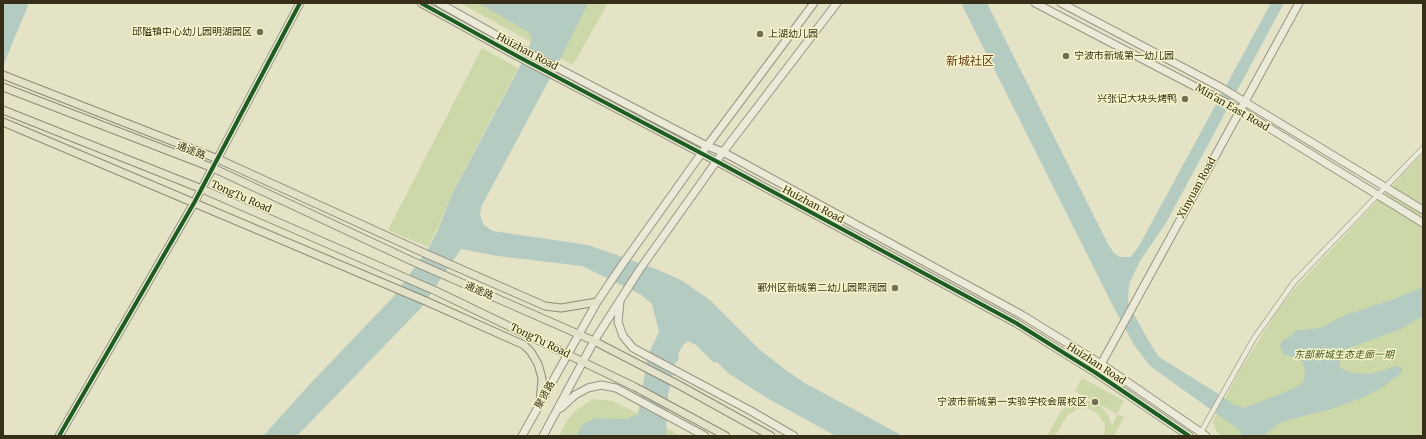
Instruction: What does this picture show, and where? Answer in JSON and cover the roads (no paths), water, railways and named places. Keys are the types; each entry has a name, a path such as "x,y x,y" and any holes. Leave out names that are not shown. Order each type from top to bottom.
{"main road":[{"path":"3,75 218,159 545,306 561,308 597,302"},
{"name":"通途路","path":"3,87 213,168 412,261 579,334 679,385 771,436"},
{"name":"TongTu Road","path":"3,110 202,189 438,292 635,387 726,436"},
{"path":"3,122 428,302 524,345 531,352 538,364 542,378 540,403"}],"street":[{"path":"60,436 202,189 300,3"},
{"name":"Huizhan Road","path":"421,3 517,56 1016,323 1096,373 1189,436"},
{"name":"Huizhan Road","path":"439,3 559,69 707,146 723,152 1022,315 1101,364 1203,434"},
{"name":"聚贤路","path":"522,436 597,302 609,284 701,154 814,3"},
{"name":"聚贤路","path":"543,436 582,361 640,269 723,152 837,3"},
{"name":"Min'an East Road","path":"1035,3 1240,110 1423,224"},
{"name":"Min'an East Road","path":"1061,3 1237,96 1423,210"},
{"name":"Xinyuan Road","path":"1096,373 1299,3"},
{"path":"1203,434 1209,417 1253,340 1294,282 1423,148"},
{"path":"620,299 618,322 623,336 633,348 751,411 794,436"},
{"path":"554,415 576,395 588,388 601,385 616,388 705,436"}],"place":[{"name":"邱隘镇中心幼儿园明湖园区","path":"260,32"},
{"name":"上湖幼儿园","path":"760,34"},
{"name":"宁波市新城第一幼儿园","path":"1066,56"},
{"name":"兴张记大块头烤鸭","path":"1185,99"},
{"name":"鄞州区新城第二幼儿园熙润园","path":"895,288"},
{"name":"宁波市新城第一实验学校会展校区","path":"1095,402"}],"district":[{"name":"新城社区","path":"970,62"}],"park label":[{"name":"东部新城生态走廊一期","path":"1344,355"}]}
